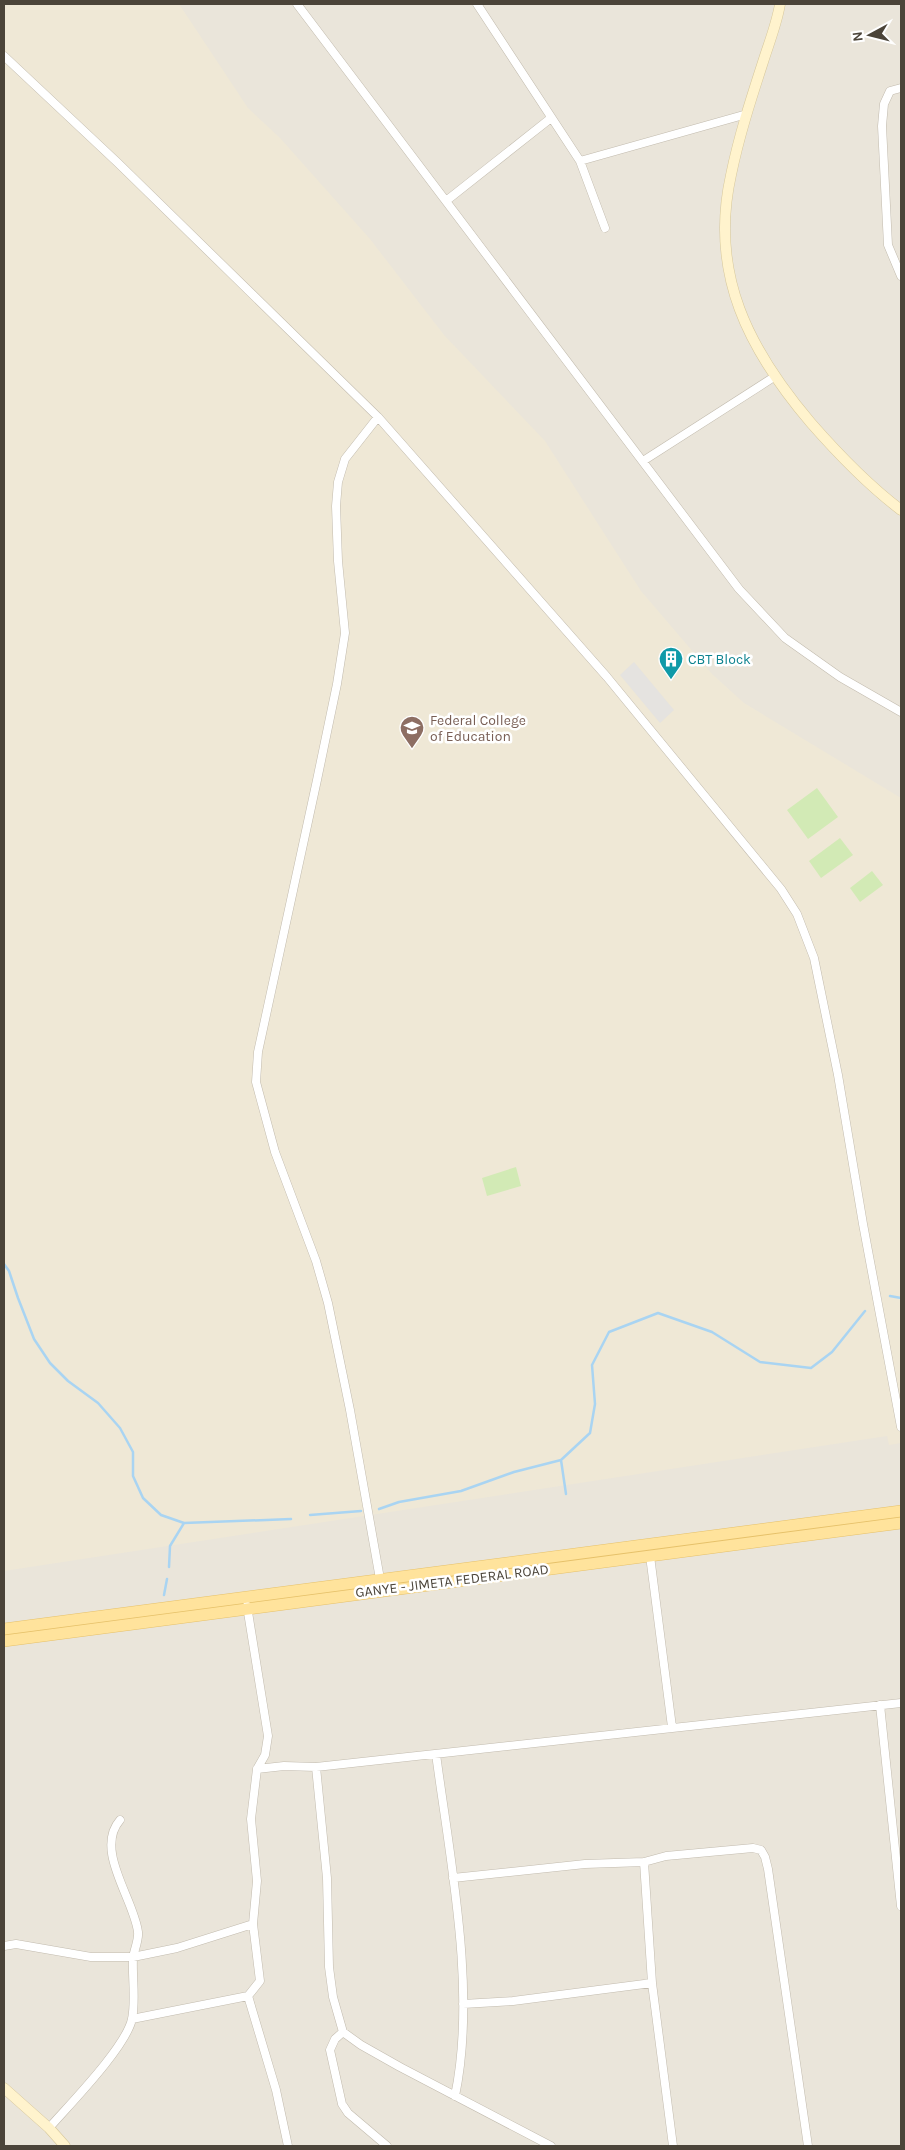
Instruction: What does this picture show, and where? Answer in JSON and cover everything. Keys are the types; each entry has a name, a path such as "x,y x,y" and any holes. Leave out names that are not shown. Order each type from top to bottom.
{"main road":[{"path":"780,4 730,176 725,216 726,248 731,279 738,307 747,328 774,377 834,448 870,484 901,510"},
{"name":"GANYE - JIMETA FEDERAL ROAD","path":"4,1641 246,1603 380,1579 901,1511"},
{"name":"GANYE - JIMETA FEDERAL ROAD","path":"4,1629 650,1556 901,1523"},
{"path":"4,2088 49,2128 64,2146"}],"street":[{"path":"296,4 739,589 785,638 840,677 901,712"},
{"path":"477,4 580,161 605,228"},
{"path":"4,56 118,163 378,416 607,677 759,861 796,914 814,958 824,1006 901,1427"},
{"path":"901,88 890,91 884,104 882,126 888,245 901,276"},
{"path":"580,161 747,114"},
{"path":"446,201 551,118"},
{"path":"642,461 774,377"},
{"path":"378,416 345,459 338,482 336,506 338,562 345,633 337,684 258,1052 256,1082 275,1152 316,1261 328,1304 350,1410 380,1579"},
{"path":"650,1556 672,1727"},
{"path":"132,2019 248,1996 260,1981 254,1924 257,1881 252,1819 257,1769 265,1756 268,1736 246,1603"},
{"path":"257,1769 284,1766 316,1767 901,1703"},
{"path":"880,1705 901,1905"},
{"path":"436,1754 453,1878 463,2004 459,2075 455,2096"},
{"path":"316,1767 326,1878 329,1967 333,1997 343,2032 362,2045 550,2146"},
{"path":"49,2128 98,2073 127,2034 132,2019 133,1957 138,1932 110,1848 112,1832 120,1820"},
{"path":"453,1878 585,1864 644,1862 666,1856 753,1848 761,1850 765,1857 789,2006 808,2146"},
{"path":"644,1862 652,1983 673,2146"},
{"path":"4,1946 16,1944 90,1957 133,1957 177,1948 254,1924"},
{"path":"463,2004 513,2001 652,1983"},
{"path":"248,1996 276,2090 288,2146"},
{"path":"343,2032 335,2039 330,2050 342,2104 348,2113 387,2146"}],"shaded area":[{"path":"4,4 901,4 901,2146 4,2146"},
{"name":"Federal College of Education","path":"4,4 179,4 248,108 280,138 370,239 444,335 545,441 641,591 712,674 744,703 901,798 901,1443 889,1445 887,1436 4,1571"},
{"path":"634,662 674,710 660,723 620,675"}],"green space":[{"path":"817,788 838,817 808,839 787,810"},
{"path":"840,838 853,855 821,878 809,861"},
{"path":"872,871 883,885 860,902 850,888"},
{"path":"516,1167 521,1186 487,1196 482,1178"}],"waterway":[{"path":"4,1264 9,1271 34,1339 50,1363 68,1381 98,1403 120,1428 133,1452 133,1476 143,1498 161,1515 184,1523 291,1519"},
{"path":"890,1296 901,1298"},
{"path":"379,1509 399,1502 461,1491 514,1472 561,1460 590,1433 595,1404 592,1365 609,1332 658,1313 712,1332 760,1362 811,1368 832,1352 865,1311"},
{"path":"561,1460 566,1494"},
{"path":"310,1515 361,1511"},
{"path":"169,1567 170,1546 184,1523"},
{"path":"164,1595 167,1579"}],"place":[{"name":"CBT Block","path":"671,680"},
{"name":"Federal College of Education","path":"412,749"}]}
